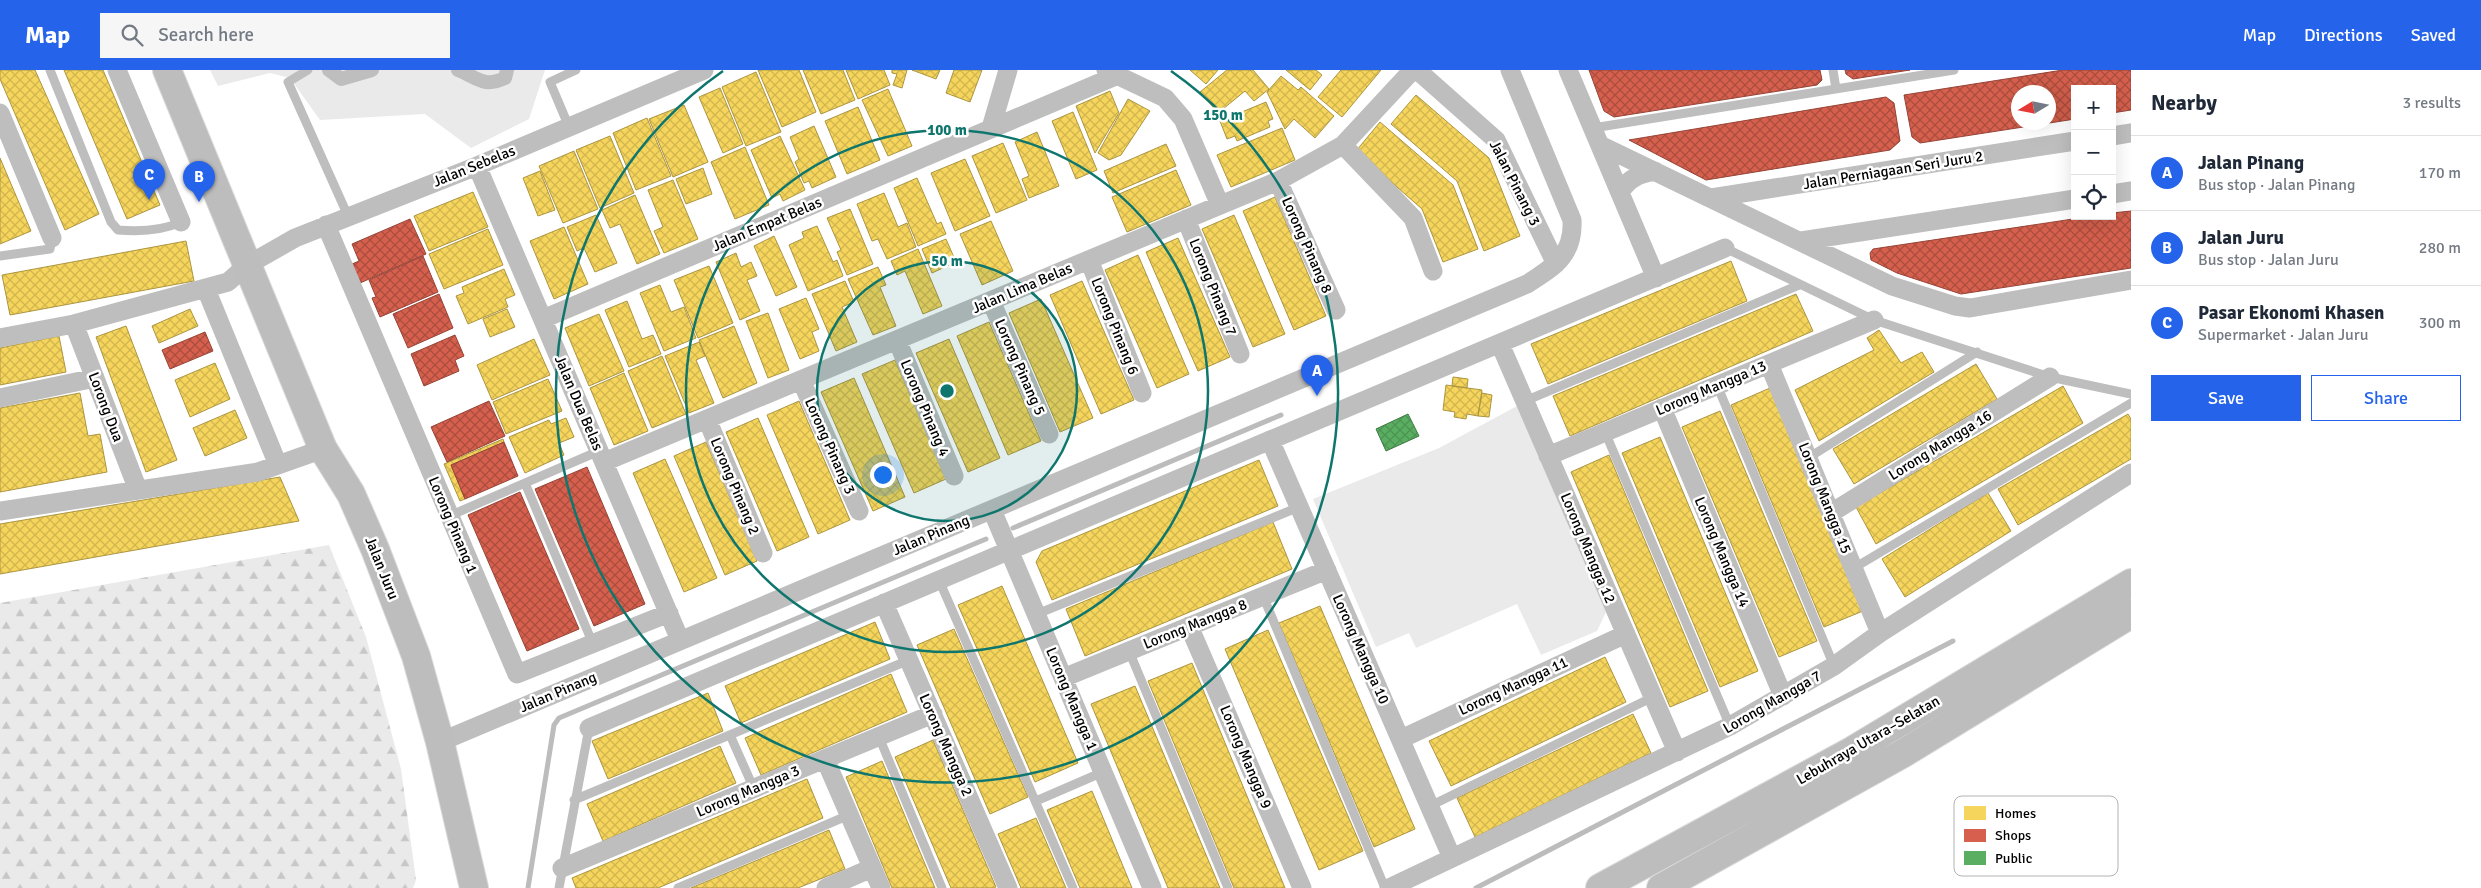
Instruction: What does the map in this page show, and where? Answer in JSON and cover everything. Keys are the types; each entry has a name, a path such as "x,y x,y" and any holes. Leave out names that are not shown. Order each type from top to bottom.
{"main road":[{"name":"Jalan Juru","path":"167,70 246,266 323,449 351,494 375,549 416,656 440,742 474,888"},
{"name":"Lebuhraya Utara–Selatan","path":"1600,888 1850,752 2131,582"},
{"name":"Lebuhraya Utara–Selatan","path":"1660,888 1902,754 2131,614"}],"street":[{"path":"117,70 181,222"},
{"path":"329,70 341,79 372,70"},
{"path":"458,70 482,83 493,84 505,78 508,70"},
{"path":"991,128 1008,70"},
{"name":"Jalan Lima Belas","path":"602,457 707,419 1278,181 1343,145 1408,75 1410,70"},
{"name":"Jalan Pinang 3","path":"1417,70 1496,140 1556,264"},
{"name":"Jalan Pinang","path":"440,742 1527,284 1556,264 1570,246 1573,234 1572,220 1510,70"},
{"path":"1568,70 1656,278"},
{"name":"Jalan Sebelas","path":"0,338 74,324 206,290 228,282 246,266 295,238 477,166 697,71"},
{"path":"1111,72 1165,98 1183,119 1220,205"},
{"name":"Jalan Empat Belas","path":"543,319 991,128 1111,72"},
{"path":"0,112 52,238"},
{"path":"2116,135 2131,133"},
{"path":"1596,136 1655,170 1892,286 1955,306 1970,308 2131,280"},
{"name":"Jalan Perniagaan Seri Juru 2","path":"1711,198 2071,142"},
{"path":"1343,145 1413,218 1432,270"},
{"name":"Jalan Dua Belas","path":"477,166 680,640"},
{"path":"1620,192 1627,181 1640,174 1655,170"},
{"name":"Lorong Pinang 8","path":"1278,181 1336,310"},
{"path":"2116,193 2131,191"},
{"path":"1801,241 2071,201"},
{"name":"Lorong Pinang 7","path":"1186,220 1240,354"},
{"name":"Lorong Pinang 1","path":"326,225 517,674 669,613"},
{"path":"589,728 1725,248"},
{"name":"Lorong Pinang 6","path":"1089,260 1142,393"},
{"path":"206,290 278,465"},
{"name":"Lorong Pinang 5","path":"991,301 1049,434"},
{"name":"Lorong Mangga 13","path":"1548,456 1874,320"},
{"name":"Lorong Dua","path":"74,324 138,490"},
{"name":"Lorong Pinang 4","path":"897,340 954,476"},
{"name":"Lorong Mangga 12","path":"1500,344 1677,752"},
{"name":"Lorong Mangga 15","path":"1769,364 1880,632"},
{"name":"Lorong Mangga 16","path":"1831,513 2050,377"},
{"path":"0,398 95,378"},
{"name":"Lorong Pinang 3","path":"801,380 859,511"},
{"name":"Lorong Mangga 14","path":"1662,408 1783,696"},
{"name":"Lorong Pinang 2","path":"707,419 763,553"},
{"name":"Lorong Mangga 10","path":"1270,440 1452,858"},
{"path":"0,511 258,472 323,449"},
{"name":"Lorong Mangga 7","path":"1387,888 1730,726 1834,666 1880,632 2131,473"},
{"name":"Lorong Mangga 1","path":"992,510 1152,888"},
{"name":"Lorong Mangga 8","path":"1063,678 1327,570"},
{"name":"Lorong Mangga 2","path":"884,603 1008,888"},
{"name":"Lorong Mangga 9","path":"1189,626 1302,888"},
{"name":"Lorong Mangga 11","path":"1401,739 1626,634"},
{"name":"Lorong Mangga 3","path":"562,868 933,714"},
{"path":"826,759 881,888"},
{"path":"826,888 872,868"}],"lane":[{"path":"50,70 114,226 118,230 136,232 168,228 181,222"},
{"path":"308,70 288,82 348,216"},
{"path":"569,127 550,82 563,73 576,70"},
{"path":"1833,70 1836,89"},
{"path":"1596,136 1836,89 1954,70"},
{"path":"0,256 50,249 52,238"},
{"path":"1725,248 1874,320 2050,377 2131,394"},
{"path":"1525,401 1799,285"},
{"path":"1808,458 1977,352"},
{"path":"1717,385 1834,666"},
{"path":"1854,568 2131,403"},
{"path":"1604,432 1730,726"},
{"path":"449,516 525,483 602,457"},
{"path":"525,483 593,644"},
{"path":"1037,614 1299,507"},
{"path":"938,580 1073,888"},
{"path":"1263,596 1387,888"},
{"path":"1129,651 1228,888"},
{"path":"574,800 909,660"},
{"path":"1430,806 1653,697"},
{"path":"560,888 574,800 589,728"},
{"path":"730,735 754,788"},
{"path":"879,737 942,888"},
{"path":"1036,801 1102,772"},
{"path":"678,888 849,815"}],"green space":[{"path":"210,70 545,70 529,119 471,148 425,114 320,120 290,78 270,73 218,86"},
{"path":"1517,406 1606,612 1597,631 1541,655 1517,604 1416,648 1409,633 1376,647 1313,499 1439,448"},
{"path":"329,545 366,637 401,769 416,880 413,888 0,888 0,603"}],"building: Homes":[{"path":"0,70 35,70 99,214 65,230 0,79"},
{"path":"64,70 103,70 160,205 127,219"},
{"path":"758,70 799,70 816,112 782,127"},
{"path":"803,70 843,70 855,100 821,114"},
{"path":"846,70 884,70 890,85 858,99"},
{"path":"892,70 907,70 902,88 893,85 897,74 892,73"},
{"path":"912,70 940,70 936,79"},
{"path":"954,70 982,70 970,102 946,93"},
{"path":"1190,70 1218,70 1206,84"},
{"path":"1227,70 1253,70 1269,89 1254,101 1245,91 1218,113 1200,92"},
{"path":"1286,70 1316,70 1322,75 1310,90"},
{"path":"1341,70 1381,70 1342,117 1318,97"},
{"path":"756,72 781,132 746,146 722,87"},
{"path":"1281,76 1298,90 1301,87 1334,116 1315,138 1294,119 1285,129 1267,92"},
{"path":"720,88 743,144 723,153 699,97"},
{"path":"888,89 912,146 888,156 862,100"},
{"path":"1110,91 1119,113 1095,153 1076,106"},
{"path":"1416,95 1489,158 1520,236 1484,251 1457,181 1391,124"},
{"path":"1128,99 1150,111 1121,155 1109,160 1098,153"},
{"path":"1266,102 1273,119 1268,121 1270,127 1237,141 1235,136 1227,139 1220,121"},
{"path":"684,105 708,162 673,177 649,119"},
{"path":"858,107 880,160 847,174 825,121"},
{"path":"1073,112 1097,170 1076,179 1052,121"},
{"path":"647,118 671,176 636,190 613,133"},
{"path":"1380,122 1453,185 1478,249 1443,262 1422,209 1356,151"},
{"path":"814,126 836,177 812,188 809,181 804,183 795,162 799,159 790,137"},
{"path":"1282,128 1295,160 1231,187 1217,155"},
{"path":"1037,132 1059,186 1029,198 1022,179 1029,176 1015,142"},
{"path":"610,136 634,193 600,208 576,150"},
{"path":"780,136 805,190 783,201 780,194 772,198 751,150"},
{"path":"1003,143 1027,200 996,213 972,156"},
{"path":"1166,144 1176,166 1113,193 1104,171"},
{"path":"745,147 769,205 735,219 711,162"},
{"path":"574,151 598,209 563,223 539,166"},
{"path":"0,158 31,231 0,244"},
{"path":"965,159 990,216 955,231 931,173"},
{"path":"703,168 712,194 686,204 676,179"},
{"path":"1176,170 1191,205 1127,232 1112,197"},
{"path":"540,171 555,210 538,216 523,178"},
{"path":"917,178 937,224 941,222 946,234 918,246 894,188"},
{"path":"673,180 698,239 664,253 654,231 663,227 648,190"},
{"path":"473,192 488,227 429,251 414,216"},
{"path":"884,193 898,227 907,223 916,247 887,259 878,239 872,241 857,204"},
{"path":"635,195 660,254 637,264 620,224 610,228 602,210"},
{"path":"1275,197 1326,316 1294,330 1243,211"},
{"path":"850,209 873,264 847,275 837,252 841,250 827,218"},
{"path":"596,215 617,263 595,272 584,248 577,251 567,227"},
{"path":"1234,215 1285,334 1253,347 1202,229"},
{"path":"991,221 1013,271 982,285 960,234"},
{"path":"817,226 833,262 837,260 843,276 808,291 789,245 804,238 802,232"},
{"path":"564,227 588,284 554,299 530,241"},
{"path":"488,229 503,265 444,289 429,254"},
{"path":"774,236 797,287 776,296 754,246"},
{"path":"1178,238 1230,357 1198,371 1146,252"},
{"path":"946,239 956,262 932,273 922,249"},
{"path":"186,241 194,281 10,315 2,275"},
{"path":"918,249 942,306 923,314 905,271 897,275 891,261"},
{"path":"736,253 741,267 751,262 757,276 747,280 760,311 740,320 716,262"},
{"path":"1138,255 1189,374 1157,388 1105,270"},
{"path":"1731,261 1747,301 1548,384 1531,344"},
{"path":"709,266 733,323 698,338 674,280"},
{"path":"878,267 886,285 880,287 896,326 873,335 848,279"},
{"path":"504,269 515,295 505,299 508,307 468,324 456,296 464,293 462,287"},
{"path":"845,281 854,302 842,307 857,342 836,351 812,294"},
{"path":"1082,281 1134,400 1101,414 1050,295"},
{"path":"660,285 671,312 684,307 696,338 664,351 640,293"},
{"path":"1796,294 1813,331 1570,436 1553,396"},
{"path":"806,298 819,329 812,332 819,351 800,359 779,309"},
{"path":"1041,299 1093,418 1060,432 1009,313"},
{"path":"627,301 642,339 653,335 661,354 629,367 605,310"},
{"path":"190,309 198,326 159,343 152,326"},
{"path":"507,309 515,327 490,337 483,319"},
{"path":"768,313 789,370 768,378 746,321"},
{"path":"599,314 624,371 589,386 565,328"},
{"path":"989,322 1041,441 1008,455 957,336"},
{"path":"126,326 177,460 146,472 96,337"},
{"path":"734,326 757,383 723,398 699,340"},
{"path":"1879,330 1901,363 1922,352 1934,372 1819,441 1795,390 1874,350 1867,338"},
{"path":"59,336 66,372 0,385 0,348"},
{"path":"534,339 550,375 492,400 477,365"},
{"path":"949,339 1000,458 968,472 916,353"},
{"path":"699,342 705,356 696,360 714,403 689,413 665,356"},
{"path":"662,356 686,414 652,428 628,371"},
{"path":"895,360 946,479 914,493 862,374"},
{"path":"215,363 230,399 190,417 175,380"},
{"path":"1976,364 1997,399 1854,484 1833,449"},
{"path":"624,373 648,431 614,445 590,388"},
{"path":"1453,377 1468,379 1467,388 1452,386"},
{"path":"854,378 905,497 873,511 821,392"},
{"path":"548,379 562,411 506,434 493,402"},
{"path":"1446,385 1482,390 1478,416 1467,414 1466,419 1454,417 1455,412 1443,410"},
{"path":"2063,386 2083,423 1876,544 1856,507"},
{"path":"1770,388 1863,611 1824,627 1731,405"},
{"path":"80,393 88,436 100,434 107,472 0,492 0,408"},
{"path":"1482,393 1492,395 1489,417 1478,416"},
{"path":"799,401 850,520 818,534 767,415"},
{"path":"235,410 247,438 205,456 193,428"},
{"path":"1720,411 1817,641 1779,657 1682,427"},
{"path":"2128,414 2131,419 2131,459 2018,525 1998,489"},
{"path":"566,418 574,437 559,443 564,455 525,473 509,437 549,420 551,424"},
{"path":"758,418 809,537 777,551 726,432"},
{"path":"1660,437 1758,671 1720,687 1622,453"},
{"path":"503,439 504,442 451,465 465,499 460,501 444,464"},
{"path":"706,442 757,561 725,575 674,456"},
{"path":"1609,455 1708,691 1670,707 1571,472"},
{"path":"665,459 717,578 684,592 633,473"},
{"path":"1259,460 1278,506 1052,600 1036,562 1042,551"},
{"path":"280,477 299,521 0,574 0,524"},
{"path":"1988,493 2011,531 1905,597 1882,559"},
{"path":"1273,522 1292,569 1085,656 1066,609"},
{"path":"1002,586 1078,763 1035,782 958,605"},
{"path":"1320,606 1415,829 1374,847 1279,623"},
{"path":"875,622 890,659 741,723 725,686"},
{"path":"954,629 1028,797 990,814 917,645"},
{"path":"1268,630 1363,851 1319,870 1225,649"},
{"path":"1605,657 1626,702 1451,786 1429,741"},
{"path":"1192,663 1285,888 1234,888 1148,681"},
{"path":"891,674 907,712 761,775 745,738"},
{"path":"1135,686 1220,888 1168,888 1091,704"},
{"path":"708,693 723,731 608,779 592,741"},
{"path":"1633,714 1651,753 1475,837 1457,798"},
{"path":"933,740 996,887 994,888 951,888 895,757"},
{"path":"720,746 736,783 603,841 587,804"},
{"path":"882,761 935,888 892,888 846,777"},
{"path":"807,779 823,818 658,888 576,888 572,878"},
{"path":"1092,791 1132,888 1080,888 1047,810"},
{"path":"1036,818 1066,888 1021,888 998,834"},
{"path":"829,830 845,869 798,888 691,888"}],"building: Shops":[{"path":"1589,70 1820,70 1822,80 1817,85 1614,117 1604,111"},
{"path":"1845,70 1910,70 1853,79 1846,74"},
{"path":"2063,70 2131,70 2131,110 2116,112 2116,85 2071,85 2071,120 2056,122 2056,85 2011,85 2011,129 1920,143 1912,137 1904,95"},
{"path":"1886,97 1894,103 1900,141 1890,150 1706,180 1629,140"},
{"path":"2131,211 2131,268 1961,294 1897,273 1871,260 1870,253 1873,249 2071,219 2116,220 2116,213"},
{"path":"410,219 426,254 360,283 352,264 359,261 352,244"},
{"path":"423,256 438,292 380,317 372,298 376,297 369,280"},
{"path":"439,294 453,328 408,348 393,314"},
{"path":"205,332 213,351 170,369 162,350"},
{"path":"455,335 464,356 455,360 459,371 424,386 411,354"},
{"path":"489,401 505,436 447,462 431,427"},
{"path":"504,442 518,476 465,499 451,465"},
{"path":"587,467 645,604 594,626 535,489"},
{"path":"520,492 579,629 527,651 468,515"}],"building: Public":[{"path":"1408,414 1419,436 1386,451 1376,429"}],"waterway":[{"path":"1013,528 1281,415"},
{"path":"528,888 554,725 559,718 986,539"},
{"path":"1476,888 1953,641"}],"place":[{"name":"Pasar Ekonomi Khasen","path":"149,200"},
{"name":"Jalan Juru","path":"199,202"},
{"name":"Jalan Pinang","path":"1317,396"}]}
